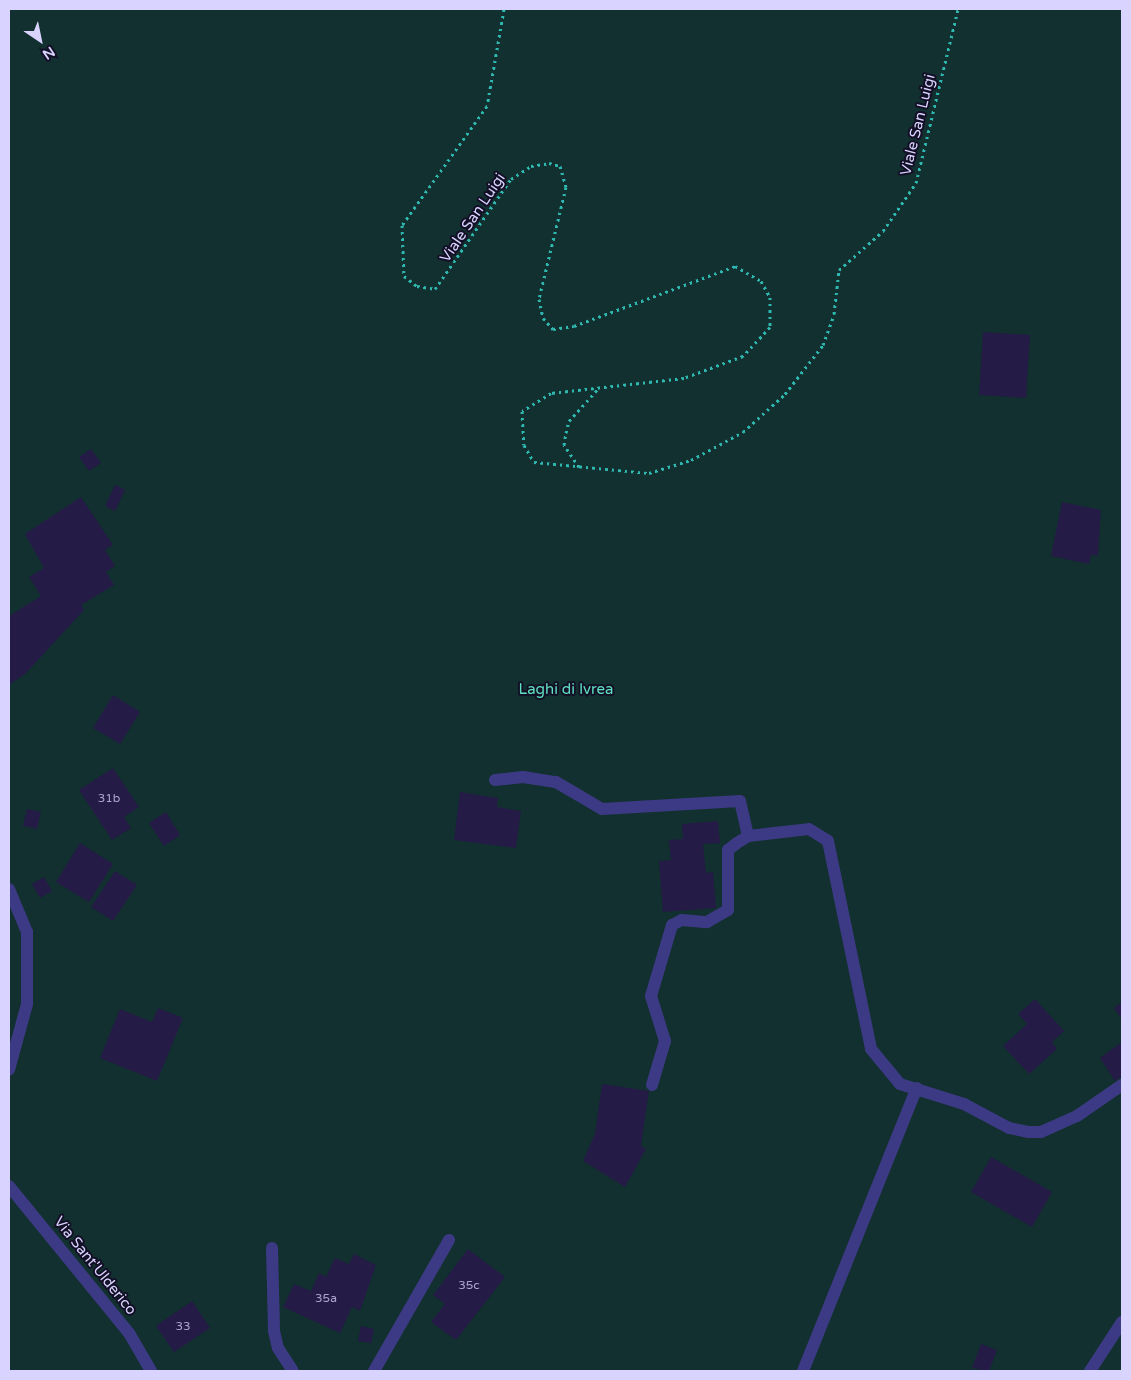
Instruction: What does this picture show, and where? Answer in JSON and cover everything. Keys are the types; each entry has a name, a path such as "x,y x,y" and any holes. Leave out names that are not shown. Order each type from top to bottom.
{"street":[{"path":"495,780 524,777 556,782 602,809 740,801 748,836"},
{"path":"652,1085 665,1041 651,996 666,938 672,925 682,920 707,922 728,910 728,850 748,836 809,829 822,833 828,841 871,1049 900,1084 916,1088 1028,1132 1041,1132 1077,1116 1122,1085"},
{"path":"9,889 27,932 27,1004 9,1070"},
{"path":"803,1371 916,1088"},
{"name":"Via Sant'Ulderico","path":"9,1186 129,1333 151,1371"},
{"path":"374,1371 449,1240"},
{"path":"272,1248 274,1331 278,1348 293,1371"},
{"path":"1090,1371 1122,1322"}],"path":[{"name":"Viale San Luigi","path":"504,9 487,106 476,127 402,225 404,276 417,286 435,288 511,179 531,166 549,162 560,166 566,188 538,299 543,318 553,329 574,326 735,266 761,281 770,296 770,327 743,356 684,378 598,390 551,393 522,411 524,445 534,462 579,468 649,473 691,460 743,432 804,372 823,345 834,314 839,270 883,231 916,183 958,9"},
{"path":"579,468 564,445 569,421 598,390"}],"green space":[{"name":"Laghi di Ivrea","path":"9,9 1122,9 1122,1371 9,1371"}],"building":[{"path":"983,332 1030,335 1026,398 979,395"},
{"path":"91,449 101,463 89,471 79,457"},
{"path":"115,485 125,490 115,511 105,506"},
{"path":"81,497 113,545 105,550 115,566 106,572 114,585 81,605 84,610 25,674 10,684 9,616 41,596 29,577 44,568 25,534"},
{"path":"1062,502 1101,510 1098,556 1091,555 1089,564 1051,556"},
{"path":"113,695 140,712 120,744 93,728"},
{"path":"113,768 139,807 124,817 131,828 112,840 79,790"},
{"path":"460,792 498,798 497,807 521,811 516,848 454,840"},
{"path":"27,809 41,812 37,829 23,826"},
{"path":"166,812 180,835 164,846 149,823"},
{"path":"718,821 720,843 703,844 706,873 713,872 716,908 663,912 659,861 671,860 669,840 683,839 682,824"},
{"path":"80,843 113,864 89,902 56,882"},
{"path":"115,871 137,885 113,921 91,907"},
{"path":"44,877 52,891 40,898 32,884"},
{"path":"1035,999 1064,1031 1052,1042 1057,1049 1029,1074 1003,1046 1027,1024 1018,1014"},
{"path":"1122,1002 1122,1019 1114,1008"},
{"path":"158,1008 183,1018 157,1081 100,1058 120,1009 152,1022"},
{"path":"1122,1042 1122,1076 1115,1081 1100,1058"},
{"path":"602,1084 649,1091 641,1146 646,1149 625,1187 583,1161 595,1134"},
{"path":"991,1157 1052,1192 1032,1227 971,1192"},
{"path":"468,1249 505,1277 456,1340 431,1322 445,1304 433,1295"},
{"path":"354,1254 376,1265 360,1311 352,1307 340,1333 283,1307 294,1284 311,1291 319,1273 326,1277 335,1258 349,1264"},
{"path":"192,1301 210,1328 174,1352 156,1326"},
{"path":"361,1326 374,1329 371,1343 358,1341"},
{"path":"981,1344 997,1350 989,1371 972,1368"}]}
